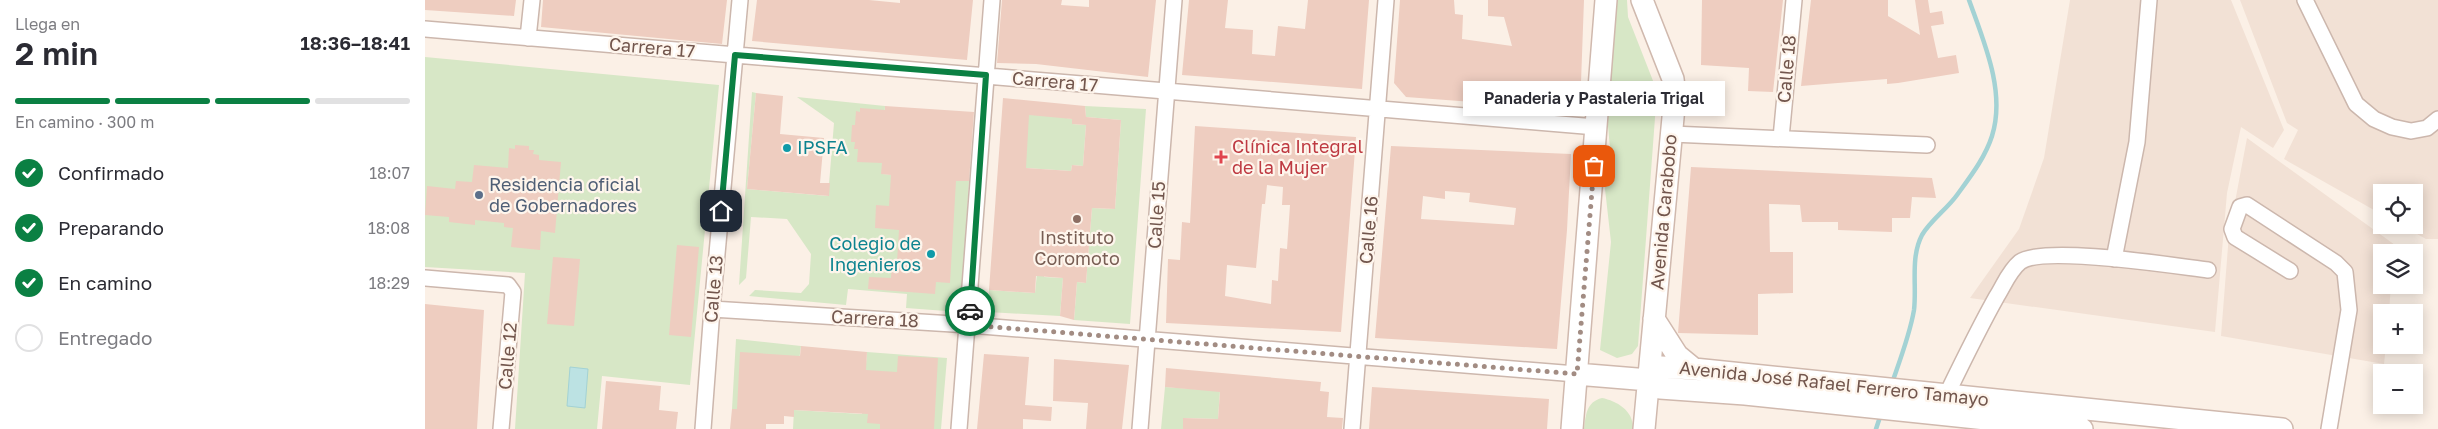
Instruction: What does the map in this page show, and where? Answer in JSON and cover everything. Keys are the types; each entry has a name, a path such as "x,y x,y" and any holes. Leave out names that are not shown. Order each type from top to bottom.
{"street":[{"path":"528,38 532,0"},
{"name":"Calle 13","path":"703,429 740,0"},
{"path":"959,429 969,325 992,0"},
{"name":"Calle 15","path":"1140,429 1174,0"},
{"name":"Calle 16","path":"1352,429 1386,0"},
{"path":"1572,429 1606,0"},
{"name":"Avenida Carabobo","path":"1642,0 1673,80 1675,96 1644,429"},
{"name":"Calle 18","path":"1781,138 1794,0"},
{"path":"2114,260 2137,142 2149,0"},
{"path":"2305,0 2355,104 2374,119 2411,131 2427,128 2438,119"},
{"name":"Carrera 17","path":"425,29 1596,128"},
{"path":"1672,134 1927,145"},
{"path":"2289,271 2235,237 2232,229 2240,207 2247,205 2336,263 2345,272 2349,292 2349,310 2329,429"},
{"path":"1947,394 2011,271 2022,261 2035,256 2051,256 2114,260 2208,270"},
{"name":"Calle 12","path":"425,278 508,285 513,292 501,429"},
{"name":"Carrera 18","path":"712,309 969,325 1577,374"},
{"path":"1654,319 1667,343 1677,355 1694,369"},
{"name":"Avenida José Rafael Ferrero Tamayo","path":"2082,429 1999,425 1745,394 1660,388 1649,380 1661,367 1694,369 2282,429"},
{"path":"1577,374 1649,380"}],"shaded area":[{"path":"2070,0 2231,0 2284,130 2273,148 2241,127 2227,193 2215,332 1970,298 2019,229 2044,158"},
{"path":"2240,0 2438,0 2438,239 2426,239 2417,234 2423,234 2423,184 2373,184 2373,209 2284,159 2298,130 2287,123"},
{"path":"2247,138 2373,229 2373,234 2380,234 2394,244 2373,244 2373,294 2390,294 2390,304 2373,304 2373,354 2385,354 2384,364 2221,336 2229,234"}],"green space":[{"path":"1613,0 1627,0 1628,17 1657,91 1638,346 1632,354 1617,358 1600,350 1611,242 1605,189 1610,148 1605,93"},
{"path":"425,57 719,85 690,385 602,376 597,429 515,429 525,273 425,267"},
{"path":"752,92 756,93 747,189 828,196 834,123 797,97 885,106 882,174 969,181 961,299 946,311 906,308 907,294 848,289 846,305 749,296 755,290 801,293 809,284 811,254 787,219 751,217 746,278 739,285"},
{"path":"1085,106 1146,109 1130,324 1074,320 1077,282 1086,283 1092,208 1115,209 1121,120 1086,117"},
{"path":"1015,109 1072,119 1072,124 1086,125 1083,166 1072,165 1071,171 1026,168"},
{"path":"1045,260 1044,277 1063,278 1060,316 988,312 989,290 1035,293 1037,273"},
{"path":"736,339 801,346 794,399 774,409 732,409"},
{"path":"867,352 947,358 941,429 793,429 794,410 862,414"},
{"path":"1165,387 1220,391 1218,419 1183,418 1183,429 1161,429"},
{"path":"1602,398 1619,404 1628,412 1633,423 1633,429 1584,429 1586,414 1590,406"}],"water":[{"path":"570,367 588,369 585,408 567,406"}],"building":[{"path":"425,0 516,0 514,16 425,10"},
{"path":"543,0 727,0 722,44 541,27"},
{"path":"757,0 869,0 900,3 900,0 973,0 967,60 752,41"},
{"path":"1002,0 1062,0 1061,5 1089,7 1089,0 1156,0 1148,77 1036,64 997,63"},
{"path":"1189,0 1228,0 1225,28 1253,30 1252,54 1275,56 1278,26 1305,29 1308,0 1369,0 1362,89 1182,75"},
{"path":"1400,0 1454,0 1455,14 1463,15 1462,39 1512,46 1504,17 1488,16 1488,0 1584,0 1580,110 1406,97 1394,83"},
{"path":"1702,0 1783,0 1773,92 1748,91 1749,68 1701,65"},
{"path":"1811,0 1888,0 1888,16 1920,35 1915,0 1928,0 1930,13 1942,11 1944,24 1931,26 1938,58 1956,55 1959,73 1887,84 1887,79 1801,86"},
{"name":"IPSFA","path":"756,93 783,96 780,134 824,138 820,183 830,183 829,196 747,189"},
{"path":"1003,98 1085,106 1086,117 1121,120 1115,209 1092,208 1086,283 1077,282 1074,320 1060,316 1063,278 1036,276 1035,293 989,290","holes":["1029,115 1072,119 1072,124 1086,125 1083,166 1072,165 1071,171 1026,168"]},
{"path":"885,106 974,112 969,181 956,181 950,283 936,282 935,294 868,289 869,277 891,278 892,261 897,262 899,230 875,228 876,205 889,206 891,175 881,174 882,163 857,162 858,149 854,149 855,142 851,142 852,125 855,125 856,111 860,112 860,108 885,110"},
{"path":"1195,126 1356,137 1341,332 1166,323 1168,259 1180,260 1182,222 1190,223","holes":["1267,185 1283,187 1282,205 1290,205 1287,249 1280,248 1278,281 1272,280 1271,304 1225,296 1227,265 1256,268 1262,204 1265,204"]},
{"name":"Residencia oficial de Gobernadores","path":"515,145 529,146 529,150 534,150 533,154 539,155 539,160 561,162 555,233 541,231 540,250 511,247 513,228 504,227 504,223 475,220 475,225 449,222 449,217 425,215 427,186 455,189 456,181 472,182 474,165 508,168 509,148 515,149"},
{"path":"1391,146 1571,154 1557,349 1375,338","holes":["1445,191 1470,193 1469,202 1516,208 1514,225 1421,219 1423,196 1445,199"]},
{"path":"1691,167 1932,178 1936,198 1912,197 1910,218 1892,218 1892,232 1838,230 1838,222 1802,222 1800,205 1769,204 1770,252 1793,252 1793,293 1758,294 1758,335 1678,333"},
{"path":"677,245 699,247 691,337 669,335"},
{"path":"553,257 580,259 574,326 547,324"},
{"path":"425,304 484,310 477,429 425,429"},
{"path":"801,346 867,352 866,370 897,372 898,356 938,358 934,429 880,429 880,424 867,423 868,414 794,410 794,417 784,416 784,424 766,424 766,429 730,429 732,409 737,409 740,352 800,356"},
{"path":"984,354 1029,357 1025,405 1052,407 1051,421 1023,419 1023,429 977,429"},
{"path":"1054,359 1129,365 1122,429 1086,429 1088,403 1053,401"},
{"path":"1166,368 1321,382 1320,391 1329,392 1327,417 1343,418 1342,429 1183,429 1183,418 1218,419 1220,392 1165,387"},
{"path":"606,381 661,386 659,410 678,412 676,429 602,429"},
{"path":"1372,387 1549,399 1547,429 1369,429"}],"waterway":[{"path":"1892,383 1914,310 1915,263 1918,244 1934,219 1953,200 1977,167 1989,144 1996,119 1995,85 1991,67 1987,50 1969,0"},
{"path":"1876,429 1881,414"}],"way so far":[{"path":"970,311 969,325 1577,374 1594,166"}],"place":[{"name":"IPSFA","path":"787,148"},
{"name":"Clínica Integral de la Mujer","path":"1221,157"},
{"name":"Panaderia y Pastaleria Trigal","path":"1594,166"},
{"name":"Residencia oficial de Gobernadores","path":"479,195"},
{"name":"Instituto Coromoto","path":"1077,219"},
{"name":"Colegio de Ingenieros","path":"931,254"}],"route":[{"path":"721,211 735,55 986,75 970,311"}]}
